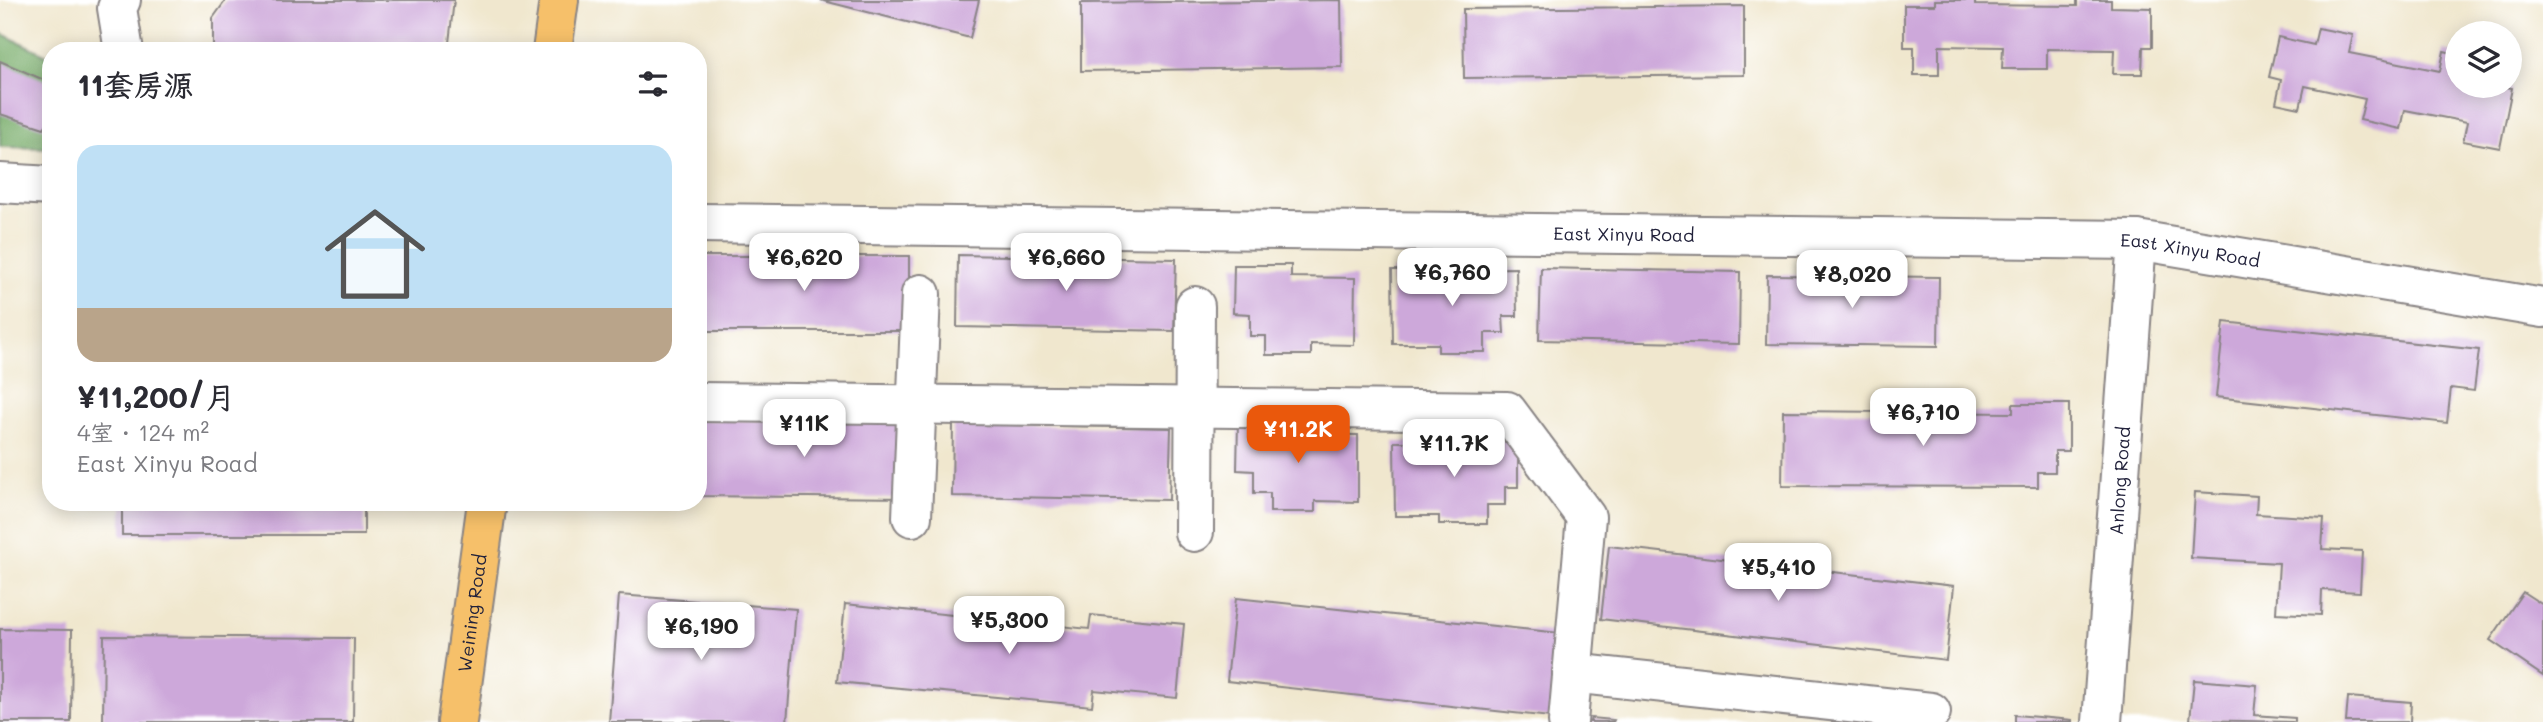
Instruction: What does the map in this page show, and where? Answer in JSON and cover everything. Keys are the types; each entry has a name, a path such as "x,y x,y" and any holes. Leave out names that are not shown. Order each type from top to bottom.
{"main road":[{"path":"553,42 559,0"},
{"name":"Weining Road","path":"457,722 486,511"}],"street":[{"path":"121,0 117,8 123,42"},
{"path":"0,183 42,185"},
{"name":"East Xinyu Road","path":"707,223 2137,240 2543,309"},
{"name":"Anlong Road","path":"2102,722 2137,240"},
{"path":"912,517 921,294"},
{"path":"1194,532 1195,306"},
{"path":"707,402 1507,411 1586,517 1568,722"},
{"path":"1572,673 1931,712"}],"green space":[{"path":"0,33 42,53 42,148 0,147"}],"building":[{"path":"226,0 454,0 449,42 213,42 213,18"},
{"path":"820,0 979,0 970,38"},
{"path":"1341,0 1342,67 1081,71 1081,3"},
{"path":"1935,0 1975,0 1975,5 2077,6 2077,0 2111,0 2111,7 2152,8 2152,47 2143,47 2142,74 2113,74 2114,50 2047,49 2047,69 2002,69 2003,47 1939,46 1939,75 1914,75 1914,47 1904,47 1904,5 1935,5"},
{"path":"1744,6 1744,75 1464,78 1463,9"},
{"path":"2318,28 2353,35 2349,53 2440,71 2445,51 2445,98 2510,98 2500,148 2463,141 2467,122 2405,110 2401,129 2360,120 2365,99 2305,86 2300,108 2276,103 2281,80 2269,77 2278,37 2314,45"},
{"path":"0,61 42,79 42,127 0,114"},
{"path":"958,255 1176,259 1174,331 957,327"},
{"path":"707,256 909,256 909,331 707,331"},
{"path":"1234,265 1291,265 1291,277 1355,278 1354,345 1311,344 1311,355 1266,355 1266,336 1250,336 1250,314 1233,313"},
{"path":"1516,268 1517,316 1503,316 1504,333 1485,333 1485,352 1438,352 1438,344 1393,344 1392,270 1425,270 1425,277 1458,277 1458,269"},
{"path":"1541,268 1740,272 1739,344 1539,340"},
{"path":"1767,275 1939,277 1938,346 1766,344"},
{"path":"2224,322 2479,350 2474,391 2451,388 2447,423 2216,397"},
{"path":"2013,404 2069,404 2069,451 2055,451 2055,472 2038,472 2038,487 1782,486 1783,411 2013,413"},
{"path":"707,420 911,422 910,498 707,496"},
{"path":"1238,422 1295,422 1295,434 1358,435 1358,502 1315,501 1315,512 1270,512 1270,493 1254,493 1254,471 1237,470"},
{"path":"953,424 1171,428 1169,500 952,496"},
{"path":"1459,440 1518,440 1518,487 1505,487 1505,505 1487,505 1487,524 1439,524 1439,516 1395,516 1394,442 1427,442 1427,449 1460,449"},
{"path":"2195,492 2257,496 2256,514 2324,518 2322,549 2362,551 2360,592 2322,590 2321,615 2276,613 2279,563 2191,558"},
{"path":"122,511 364,511 364,535 122,535"},
{"path":"1609,546 1954,586 1946,660 1601,619"},
{"path":"2523,592 2543,605 2543,676 2490,640"},
{"path":"619,595 796,609 787,722 609,722"},
{"path":"1236,598 1559,633 1550,717 1227,681"},
{"path":"845,604 1089,629 1091,615 1184,624 1177,698 1094,690 1092,706 837,682"},
{"path":"0,629 72,630 71,722 0,722"},
{"path":"104,636 354,638 353,722 103,722"},
{"path":"2194,680 2257,685 2254,715 2295,718 2295,722 2190,720"},
{"path":"2348,697 2411,702 2410,722 2346,722"},
{"path":"2015,715 2072,720 2072,722 2015,722"},
{"path":"1591,718 1614,720 1590,722"}]}
